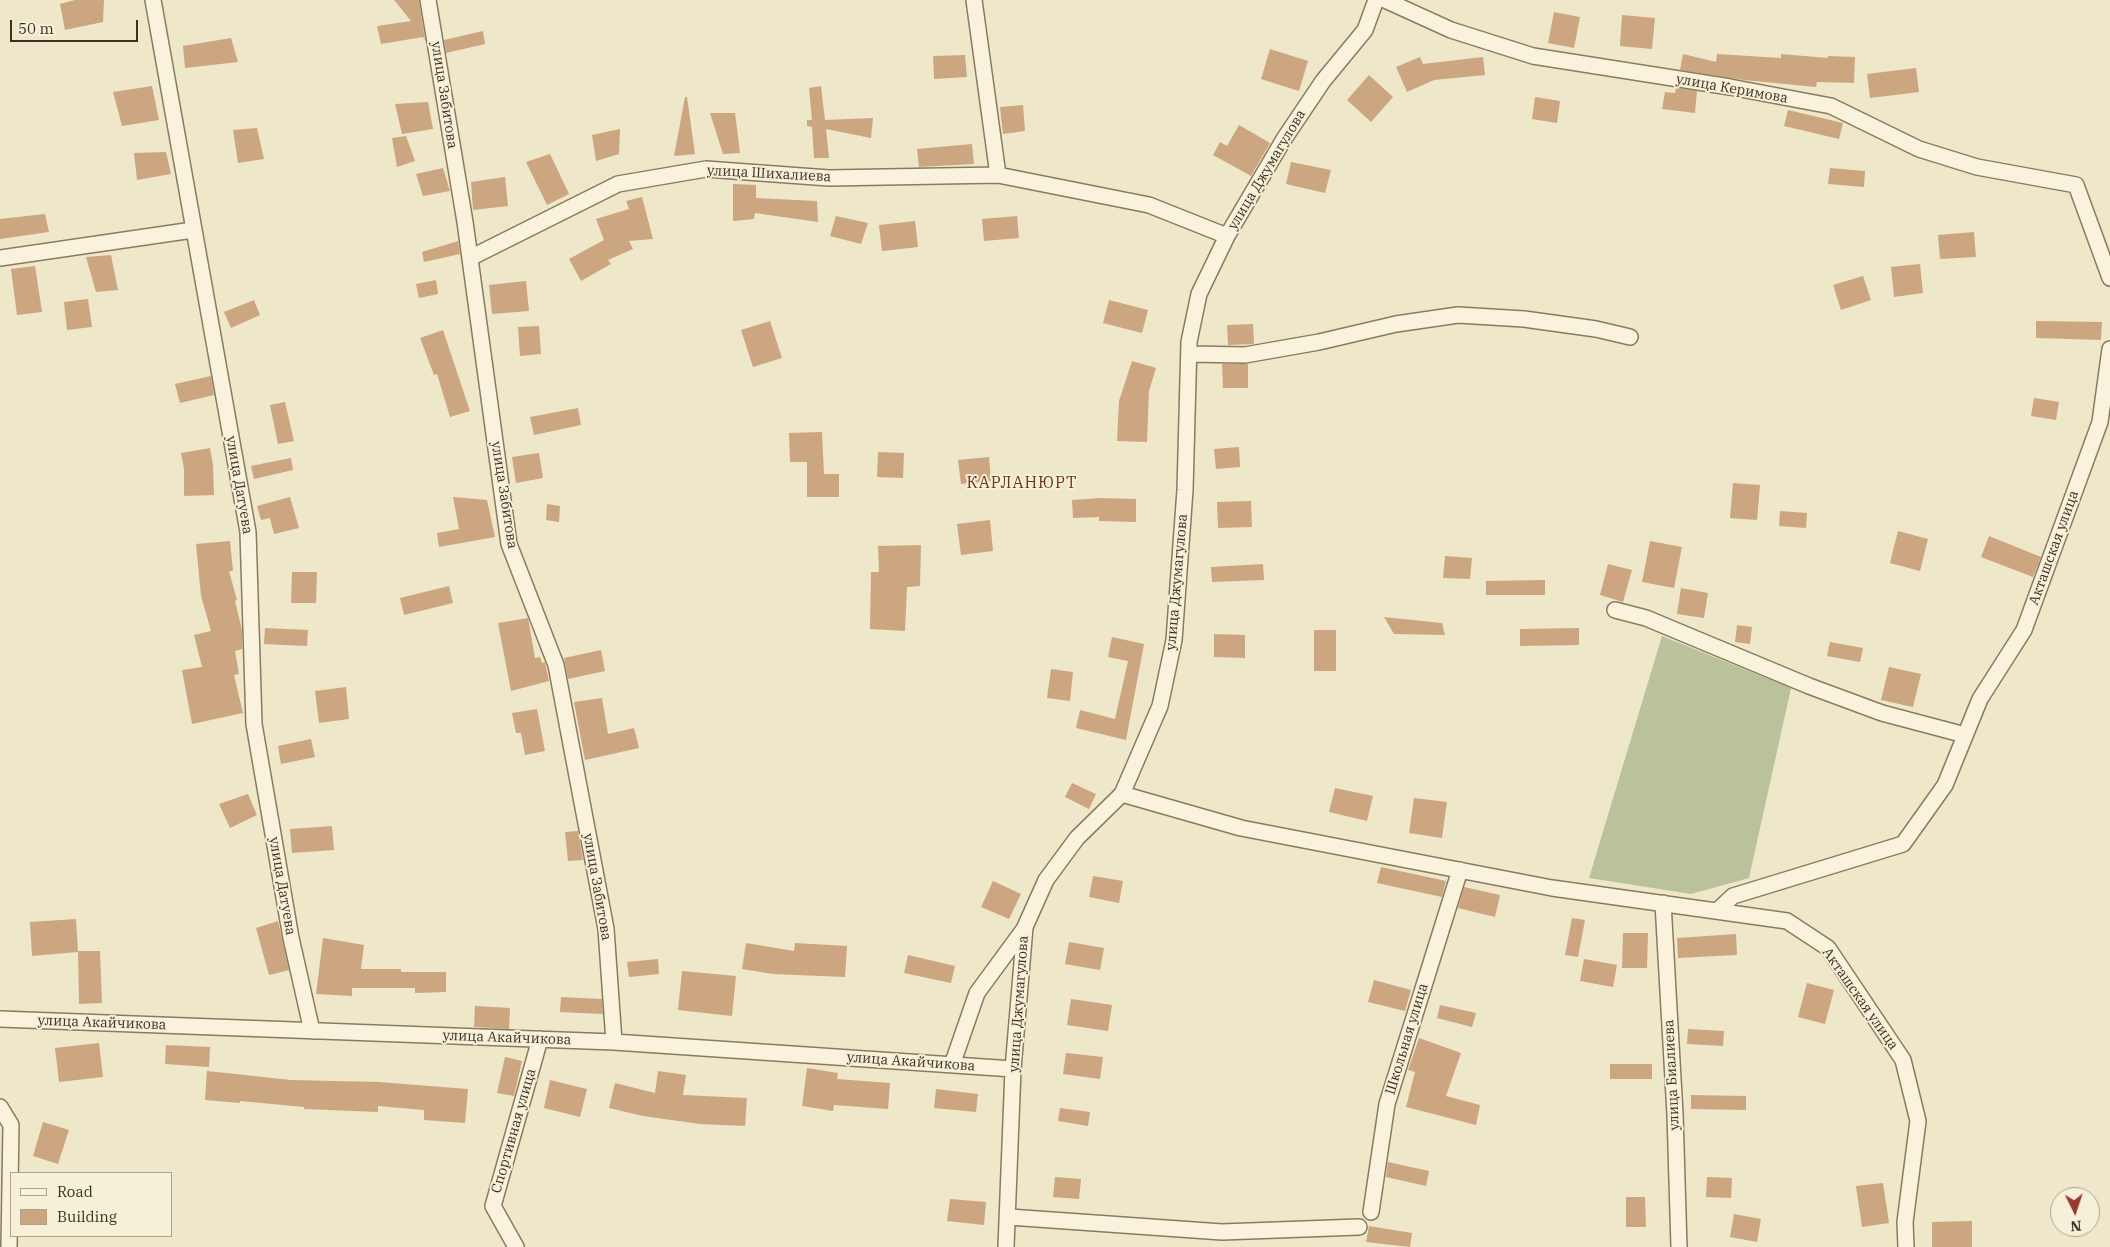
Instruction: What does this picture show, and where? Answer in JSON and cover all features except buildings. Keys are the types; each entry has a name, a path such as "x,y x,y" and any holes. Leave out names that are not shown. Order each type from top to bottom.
{"street":[{"name":"улица Датуева","path":"153,0 248,532 254,724 291,938 312,1031"},
{"name":"улица Забитова","path":"428,0 470,258 509,544 556,666 606,929 614,1042"},
{"path":"974,0 998,175"},
{"name":"улица Джумагулова","path":"1006,1247 1009,1217 1013,1069 1025,927 1046,880 1077,838 1122,794 1160,706 1174,640 1185,490 1189,354 1199,294 1227,236 1284,139 1323,81 1365,30 1376,0"},
{"name":"улица Керимова","path":"1386,0 1451,30 1533,56 1730,87 1831,106 1919,149 1977,167 2076,185 2110,278"},
{"name":"улица Шихалиева","path":"470,258 618,184 706,169 829,178 998,175 1149,205 1227,236"},
{"path":"0,258 193,230"},
{"path":"1189,354 1245,355 1319,342 1396,324 1458,316 1524,319 1596,329 1630,337"},
{"name":"Акташская улица","path":"1717,911 1733,896 1903,844 1945,785 1980,699 2024,630 2100,422 2110,349"},
{"path":"1615,610 1646,618 1809,686 1882,713 1965,735"},
{"path":"1122,794 1241,828 1552,888 1717,911"},
{"name":"Школьная улица","path":"1370,1212 1387,1104 1460,870"},
{"name":"улица Биалиева","path":"1663,903 1675,1114 1678,1247"},
{"name":"Акташская улица","path":"1717,911 1787,920 1828,948 1902,1060 1918,1122 1905,1222 1906,1247"},
{"path":"952,1065 978,993 1025,927"},
{"name":"улица Акайчикова","path":"0,1019 614,1042 1013,1069"},
{"name":"Спортивная улица","path":"516,1247 492,1206 540,1039"},
{"path":"0,1107 11,1125 10,1172"},
{"path":"9,1247 10,1186"},
{"path":"1009,1217 1222,1232 1359,1228"}],"green space":[{"path":"1662,636 1791,688 1749,878 1691,894 1589,878"}],"district":[{"name":"КАРЛАНЮРТ","path":"1022,483"}]}
